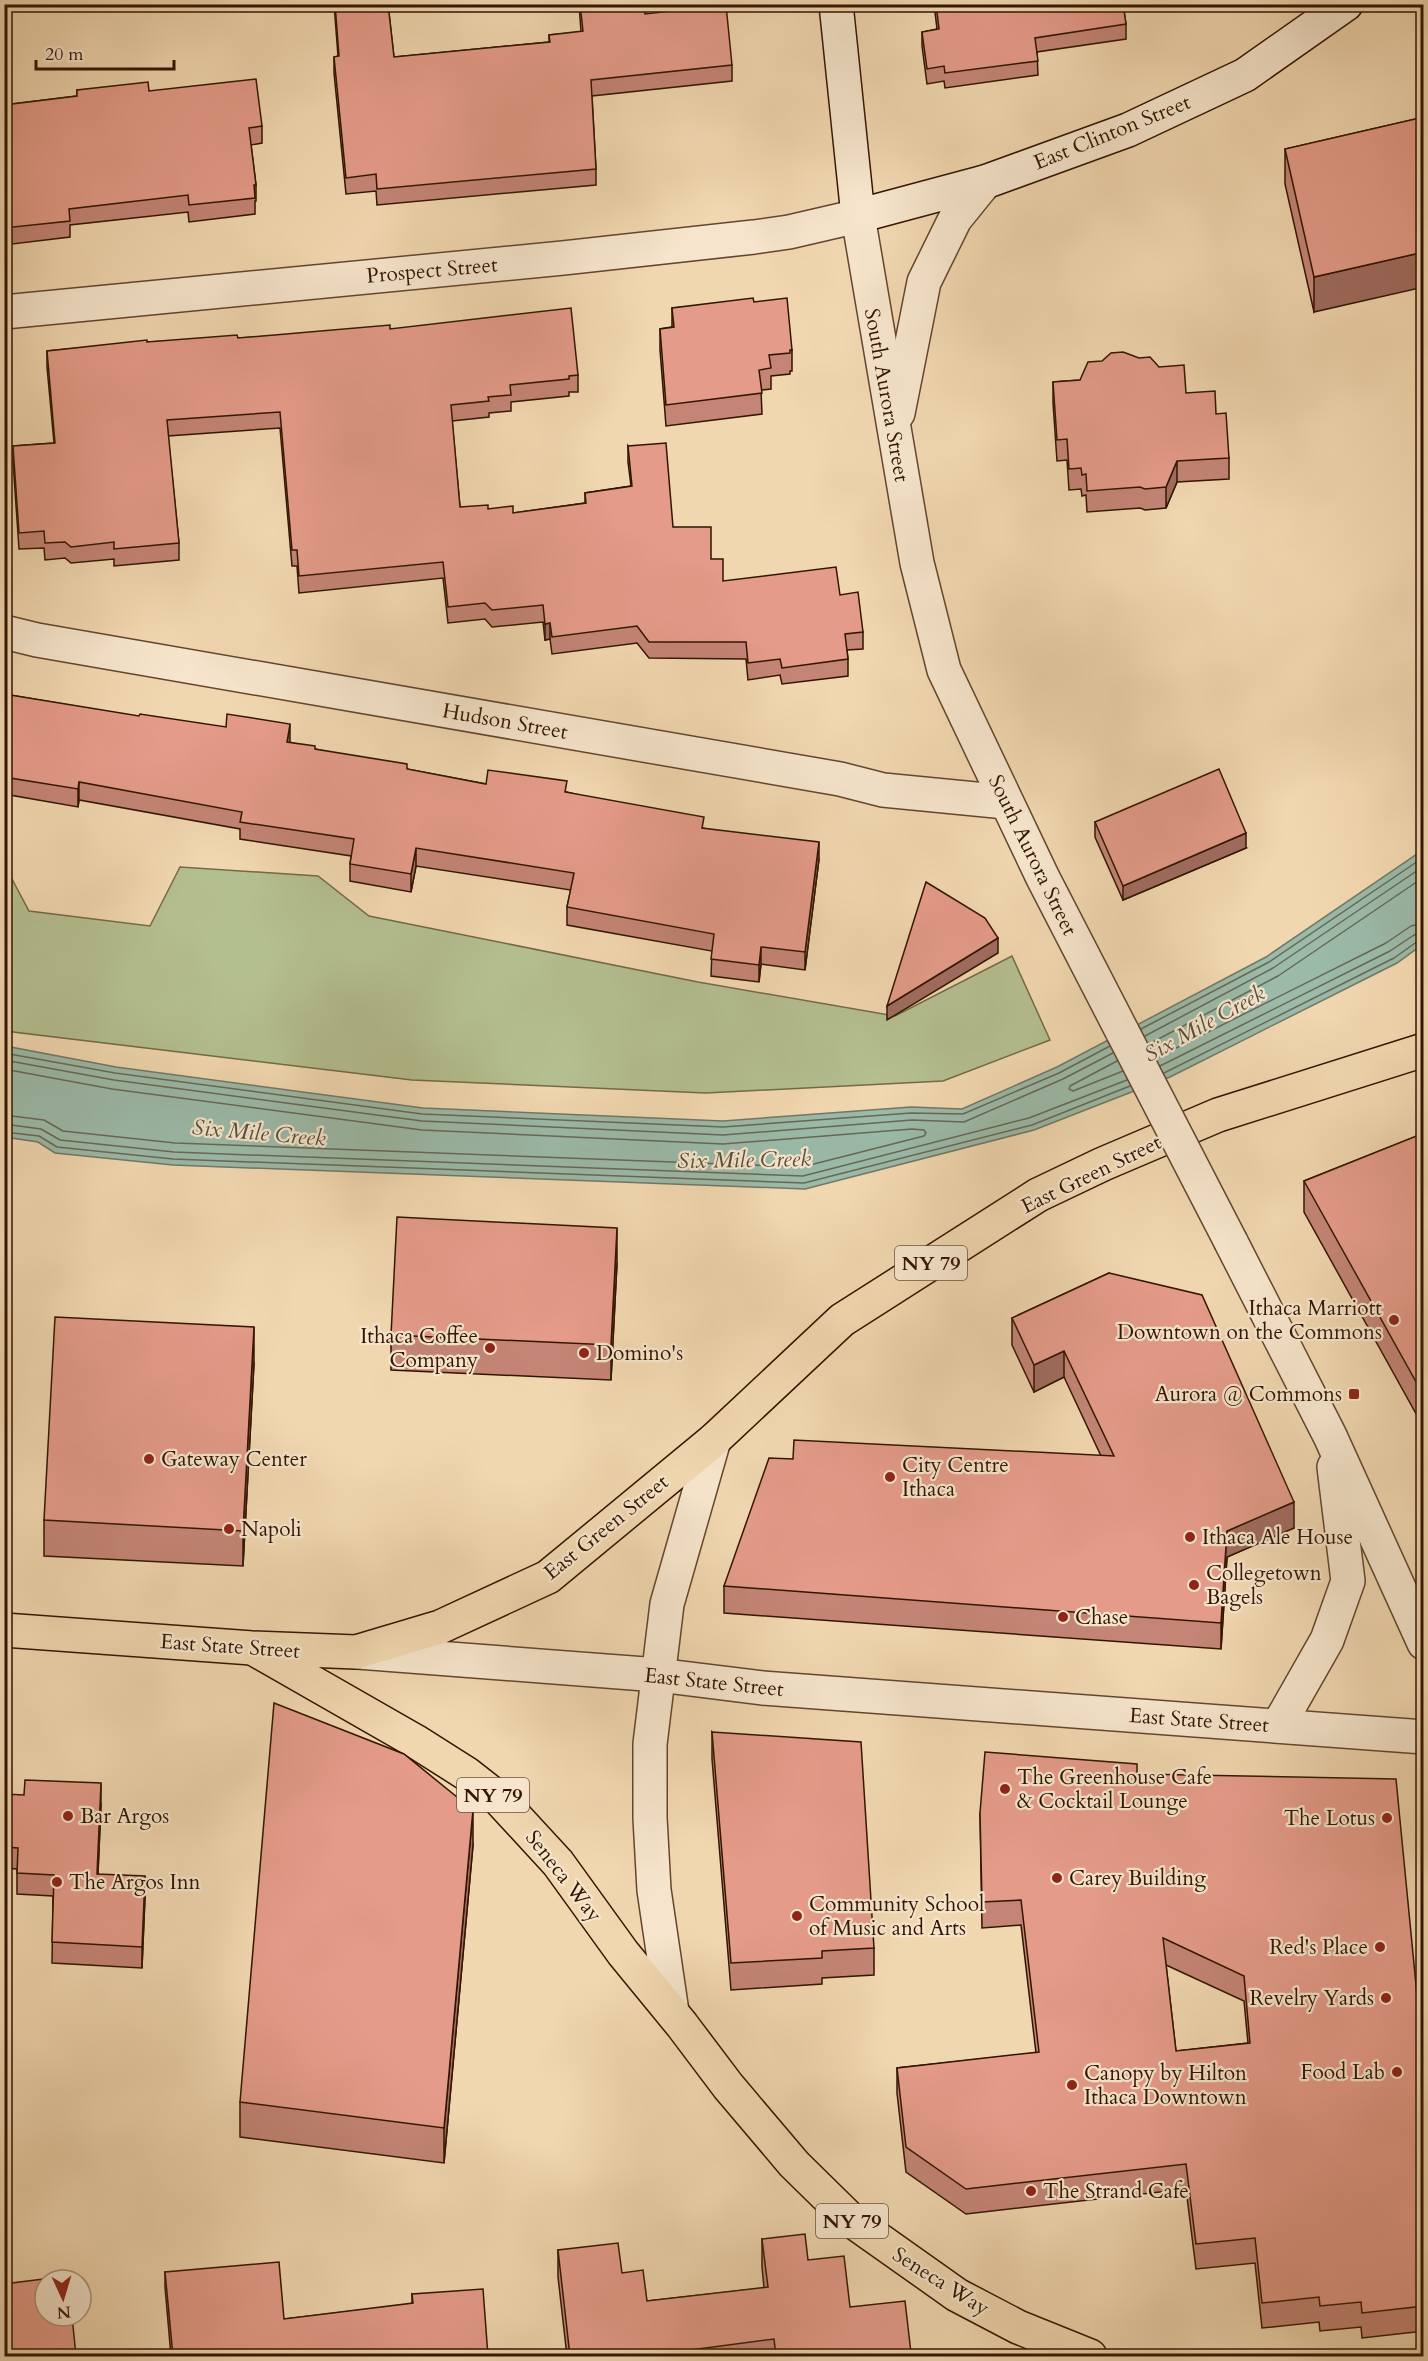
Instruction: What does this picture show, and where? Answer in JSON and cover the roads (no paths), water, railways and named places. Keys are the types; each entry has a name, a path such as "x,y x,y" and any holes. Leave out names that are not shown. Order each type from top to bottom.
{"highway":[{"name":"East Green Street","path":"356,1652 440,1627 548,1577 714,1440 842,1320 1038,1196 1103,1164 1218,1115 1424,1050"},
{"name":"East State Street","path":"4,1630 252,1648 356,1652"},
{"name":"Seneca Way","path":"252,1648 415,1741 467,1774 499,1799 558,1863 623,1953 672,2012 728,2086 794,2164 851,2220 957,2295 1018,2327 1090,2356"}],"street":[{"name":"South Aurora Street","path":"836,4 858,216 917,563 944,670 1043,878 1330,1436 1424,1643"},
{"name":"East Clinton Street","path":"858,216 985,182 1128,130 1245,75 1346,4"},
{"path":"894,436 912,334 924,282 955,219 985,182"},
{"name":"Prospect Street","path":"4,312 563,258 754,237 789,232 858,216"},
{"name":"Hudson Street","path":"4,632 37,640 840,779 883,790 1006,802"},
{"path":"1278,1726 1327,1640 1348,1581 1330,1436"},
{"name":"East Green Street","path":"658,1675 667,1604 714,1440"},
{"name":"East State Street","path":"356,1652 658,1675 762,1688 1424,1737"},
{"name":"Seneca Way","path":"658,1675 650,1744 650,1818 654,1890 672,2012"}],"water":[{"name":"Six Mile Creek","path":"1423,850 1423,944 1397,963 1170,1077 1034,1130 805,1189 173,1165 55,1153 38,1142 5,1137 5,1046 116,1067 423,1108 723,1121 911,1107 962,1109 1057,1067 1266,957"}],"place":[{"name":"Ithaca Marriott Downtown on the Commons","path":"1394,1320"},
{"name":"Ithaca Coffee Company","path":"490,1348"},
{"name":"Domino's","path":"584,1353"},
{"name":"Aurora @ Commons","path":"1354,1394"},
{"name":"Gateway Center","path":"149,1459"},
{"name":"City Centre Ithaca","path":"890,1477"},
{"name":"Napoli","path":"229,1529"},
{"name":"Ithaca Ale House","path":"1190,1537"},
{"name":"Collegetown Bagels","path":"1194,1585"},
{"name":"Chase","path":"1063,1617"},
{"name":"The Greenhouse Cafe & Cocktail Lounge","path":"1005,1789"},
{"name":"Bar Argos","path":"68,1816"},
{"name":"The Lotus","path":"1387,1818"},
{"name":"Carey Building","path":"1057,1878"},
{"name":"The Argos Inn","path":"57,1882"},
{"name":"Community School of Music and Arts","path":"797,1916"},
{"name":"Red's Place","path":"1380,1947"},
{"name":"Revelry Yards","path":"1386,1998"},
{"name":"Food Lab","path":"1397,2072"},
{"name":"Canopy by Hilton Ithaca Downtown","path":"1072,2085"},
{"name":"The Strand Cafe","path":"1031,2191"}]}
